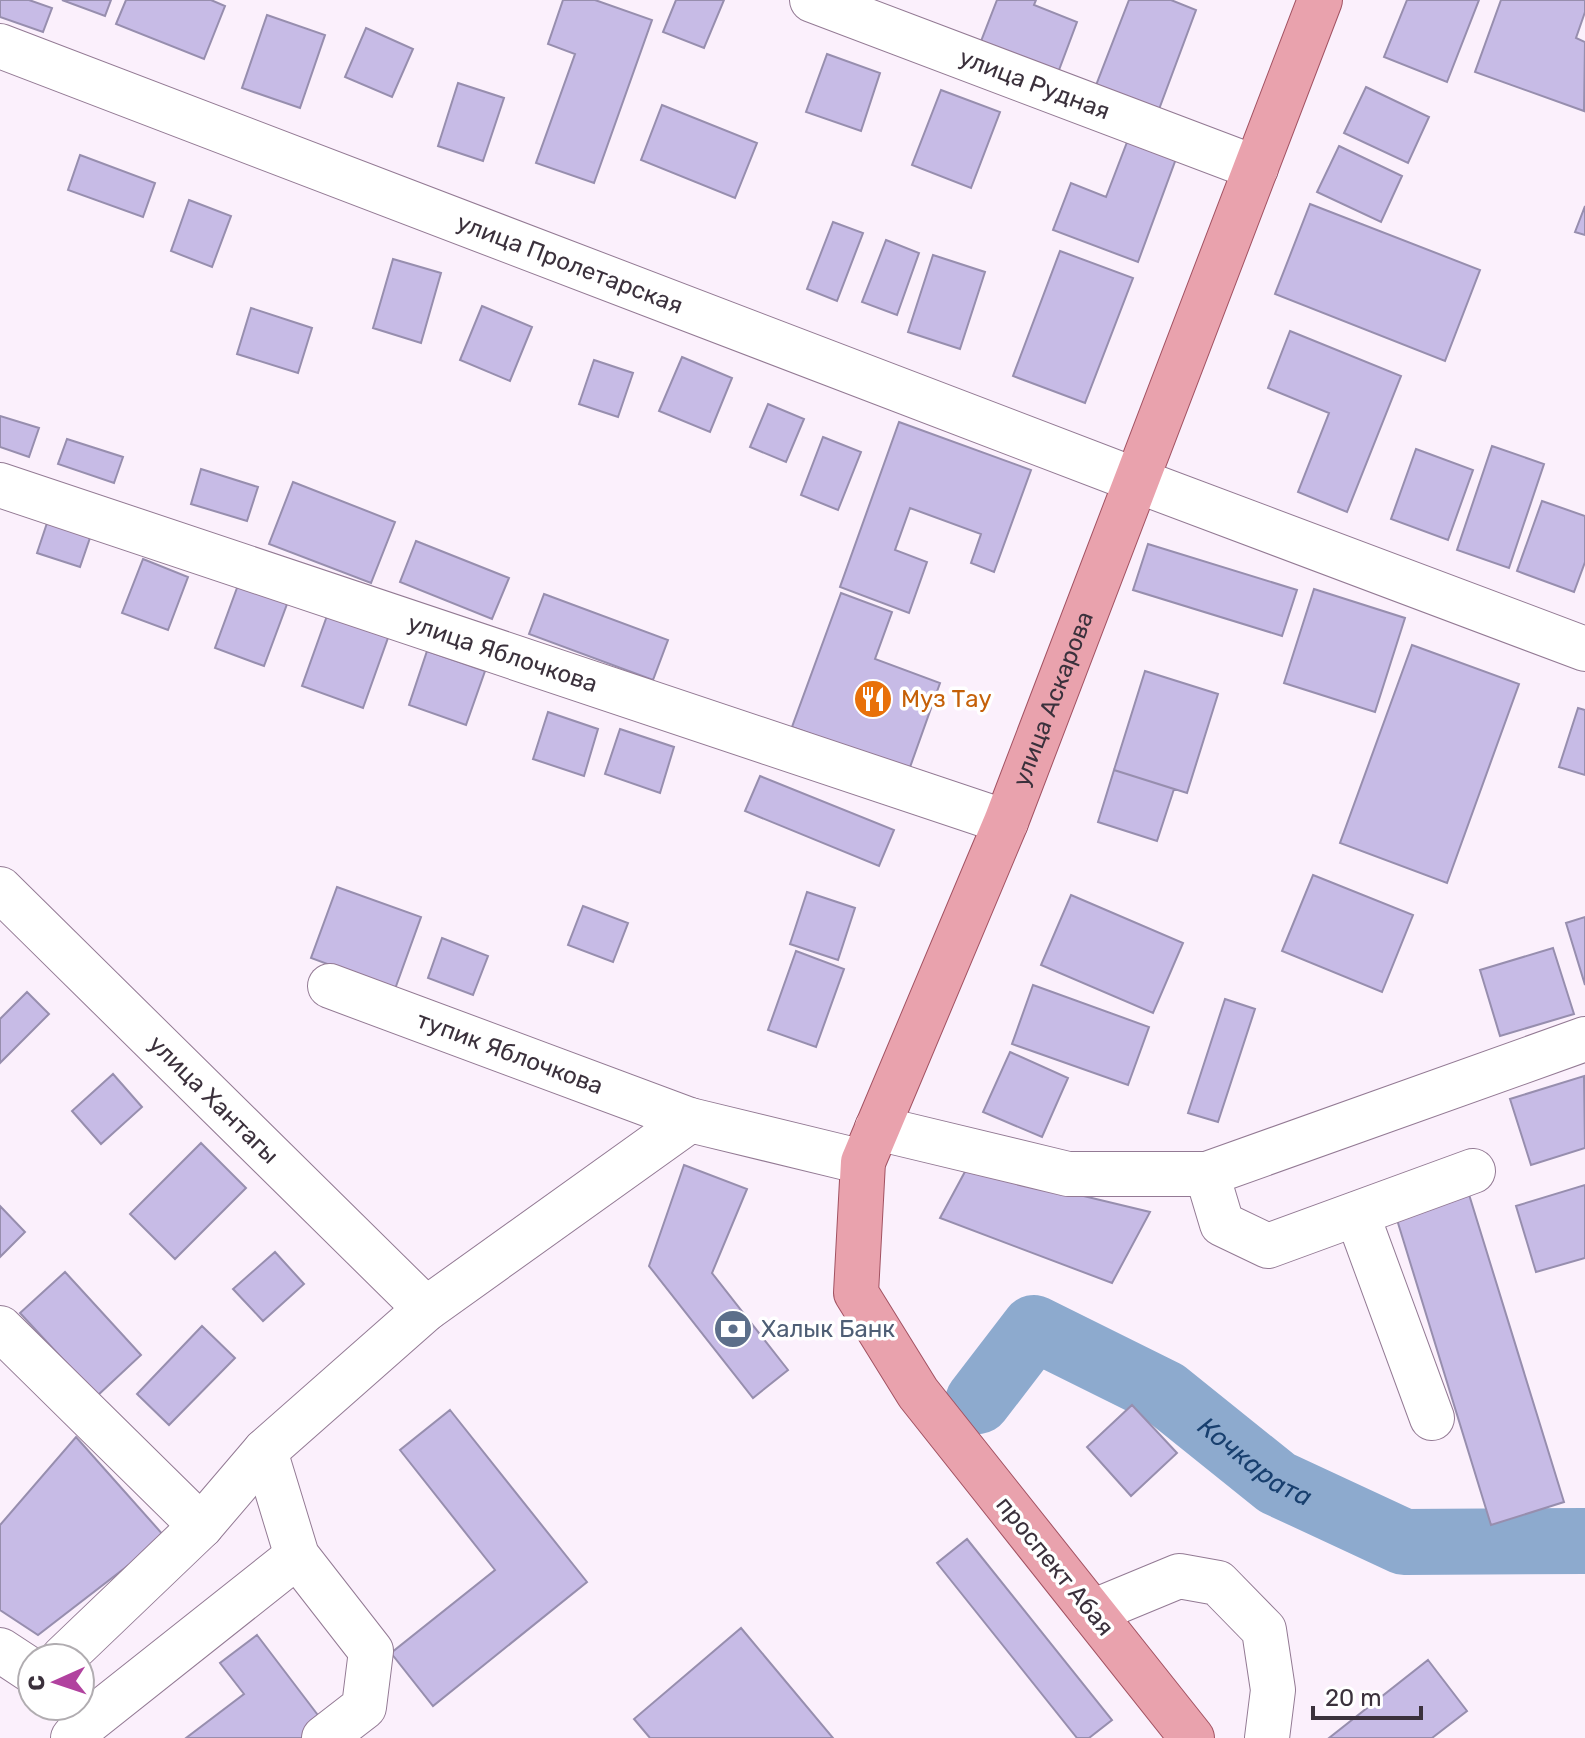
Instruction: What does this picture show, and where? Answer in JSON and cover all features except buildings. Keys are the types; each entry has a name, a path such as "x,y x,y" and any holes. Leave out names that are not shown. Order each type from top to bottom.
{"main road":[{"name":"улица Аскарова","path":"918,1393 856,1293 870,1145 1006,822 1320,0"},
{"name":"проспект Абая","path":"918,1393 1192,1738"}],"street":[{"name":"улица Рудная","path":"812,0 1256,168"},
{"name":"улица Пролетарская","path":"0,46 1585,649"},
{"name":"улица Яблочкова","path":"0,485 1006,822"},
{"name":"улица Хантагы","path":"0,889 426,1309"},
{"name":"тупик Яблочкова","path":"330,986 690,1120 1068,1174 1207,1174 1585,1039"},
{"path":"80,1642 201,1526 265,1451 426,1309 690,1120"},
{"path":"1207,1174 1222,1224 1268,1246 1473,1171"},
{"path":"1357,1214 1432,1418"},
{"path":"0,1328 201,1526"},
{"path":"265,1451 297,1556 371,1651 364,1707 324,1738"},
{"path":"73,1738 84,1725 297,1556"},
{"path":"1092,1612 1179,1576 1218,1583 1264,1630 1273,1690 1267,1738"}],"waterway":[{"name":"Кочкарата","path":"978,1401 1034,1328 1165,1393 1277,1483 1404,1542 1585,1541"}],"place":[{"name":"Муз Тау","path":"873,699"},
{"name":"Халык Банк","path":"733,1329"}]}
